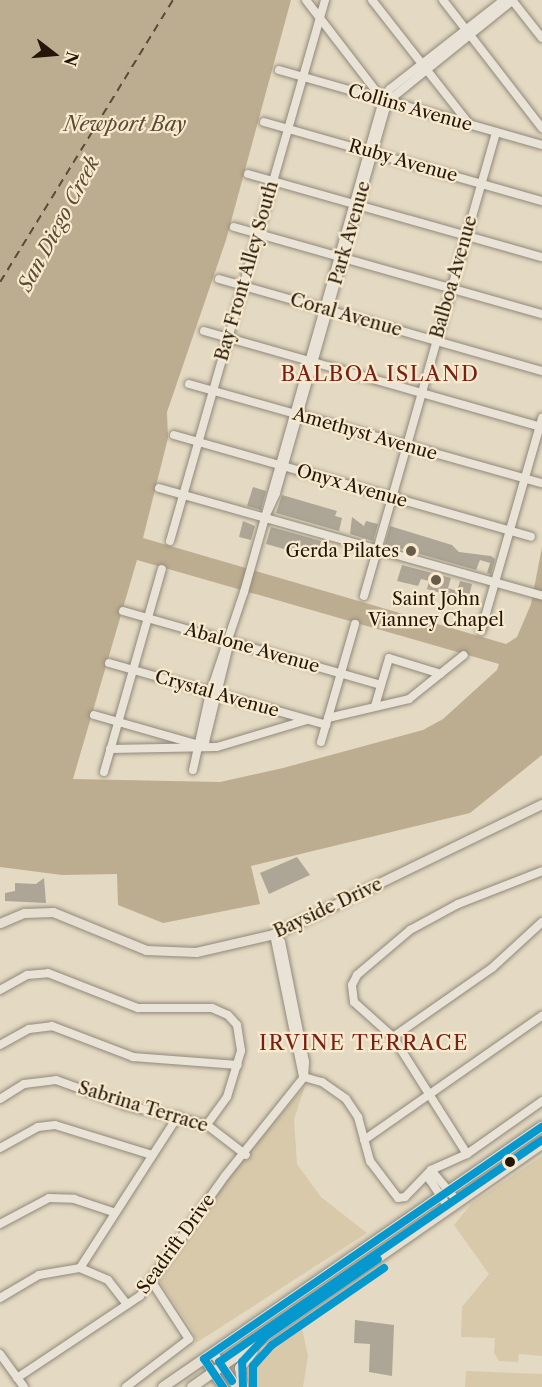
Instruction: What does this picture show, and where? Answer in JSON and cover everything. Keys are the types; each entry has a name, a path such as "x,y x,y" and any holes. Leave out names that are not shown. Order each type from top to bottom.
{"highway":[{"path":"163,1387 542,1127"},
{"path":"192,1387 542,1144"},
{"path":"243,1387 242,1362 265,1337"}],"main road":[{"name":"Bayside Drive","path":"0,923 24,913 53,912 146,950 176,954 274,934 542,804"},
{"path":"208,1356 237,1387"},
{"path":"218,1369 223,1387"}],"street":[{"path":"306,0 386,100 424,66 512,0 542,38"},
{"name":"Bay Front Alley South","path":"170,541 325,0"},
{"path":"372,0 470,125"},
{"path":"443,0 542,128"},
{"path":"468,32 504,0"},
{"name":"Collins Avenue","path":"279,70 542,145"},
{"name":"Park Avenue","path":"193,770 199,746 205,742 214,694 386,100"},
{"name":"Ruby Avenue","path":"264,122 542,201"},
{"name":"Balboa Avenue","path":"364,596 496,132"},
{"path":"249,174 542,257"},
{"path":"234,227 542,314"},
{"name":"Coral Avenue","path":"219,279 542,371"},
{"path":"204,331 541,427"},
{"name":"Amethyst Avenue","path":"189,384 542,483"},
{"path":"482,631 542,418"},
{"name":"Onyx Avenue","path":"174,435 531,537"},
{"path":"159,488 542,596"},
{"path":"104,772 162,569"},
{"name":"Abalone Avenue","path":"123,611 381,685"},
{"path":"321,742 356,624"},
{"name":"Crystal Avenue","path":"108,663 307,720 327,722 375,706 409,699 464,655"},
{"path":"375,706 389,658 441,674"},
{"path":"94,716 199,746"},
{"path":"110,749 217,747 307,720"},
{"path":"467,1154 427,1096 393,1037 358,1009 351,994 357,975 410,930 458,904 542,871"},
{"path":"393,1037 492,968 542,922"},
{"path":"274,934 304,1077 322,1082 346,1099 358,1117 370,1161 398,1198 405,1197 431,1170 467,1154 542,1101"},
{"path":"0,990 27,975 48,973 138,1008 212,1008 237,1025 238,1065 227,1096 207,1125"},
{"path":"364,1140 542,1016"},
{"path":"0,1045 29,1029 52,1026 133,1057 238,1065"},
{"name":"Seadrift Drive","path":"17,1378 127,1304 152,1282 225,1176 246,1155 304,1077"},
{"name":"Sabrina Terrace","path":"0,1099 24,1084 56,1080 125,1105 178,1116 207,1125 246,1155"},
{"path":"80,1268 113,1212 178,1116"},
{"path":"0,1148 38,1127 55,1125 152,1155"},
{"path":"431,1170 454,1205"},
{"path":"0,1224 49,1198 74,1199 113,1212"},
{"path":"0,1298 39,1275 80,1268 108,1280 127,1304"},
{"path":"126,1387 189,1339 152,1282"},
{"path":"0,1354 24,1387"}],"shaded area":[{"path":"305,1086 294,1119 297,1164 321,1197 367,1233 196,1343 193,1331 159,1280 227,1178"},
{"path":"542,1156 542,1356 519,1354 518,1362 499,1361 494,1353 495,1338 461,1337 462,1307 489,1274 454,1225 472,1203"},
{"path":"301,1324 308,1356 303,1387 251,1387 247,1372 255,1356"},
{"path":"466,1371 542,1374 542,1387 465,1387"}],"water":[{"name":"Newport Bay","path":"0,0 291,0 226,240 167,412 168,438 143,538 506,644 517,637 531,604 542,547 542,755 470,813 251,866 260,904 163,923 118,905 117,874 62,875 0,867","holes":["137,560 499,664 497,670 443,719 423,730 283,768 220,782 73,779"]}],"building":[{"path":"253,487 266,491 261,510 247,506"},
{"path":"282,495 337,511 335,516 342,518 339,531 276,513"},
{"path":"352,517 364,526 366,521 378,524 373,541 350,534"},
{"path":"243,521 255,526 251,540 239,537"},
{"path":"390,526 452,545 459,552 491,556 495,559 491,574 487,573 490,563 480,560 476,570 385,544"},
{"path":"271,527 321,541 316,558 266,544"},
{"path":"402,565 451,578 448,588 457,591 460,581 472,584 468,601 427,589 429,581 421,579 418,586 397,581"},
{"path":"297,857 310,875 269,894 260,873"},
{"path":"44,878 46,903 5,901 5,893 15,891 15,883 36,884"},
{"path":"355,1320 394,1325 392,1376 369,1372 370,1344 354,1343"}],"ferry route":[{"path":"0,282 173,0"}],"transit line":[{"path":"223,1387 204,1359 542,1127"},
{"path":"232,1381 219,1362 542,1140"},
{"path":"243,1387 242,1362 265,1337 378,1259"},
{"path":"253,1387 253,1366 272,1345 384,1268"}],"place":[{"name":"Gerda Pilates","path":"411,551"},
{"name":"Saint John Vianney Chapel","path":"436,580"}],"district":[{"name":"BALBOA ISLAND","path":"380,374"},
{"name":"IRVINE TERRACE","path":"364,1043"}],"water label":[{"name":"San Diego Creek","path":"59,224"}]}
